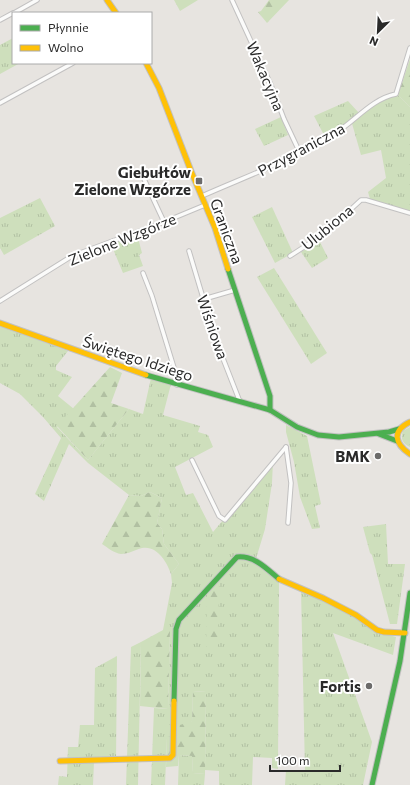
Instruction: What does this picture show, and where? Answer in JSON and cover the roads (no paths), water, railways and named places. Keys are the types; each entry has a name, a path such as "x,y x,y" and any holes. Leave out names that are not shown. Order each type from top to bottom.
{"street":[{"path":"15,12 38,0"},
{"path":"108,0 115,12"},
{"name":"Wakacyjna","path":"232,0 300,153"},
{"path":"0,20 12,14"},
{"name":"Przygraniczna","path":"202,196 300,153 338,131 375,102 396,94 410,48"},
{"path":"0,103 71,64"},
{"name":"Graniczna","path":"147,64 159,88 215,228 234,290 270,396 270,410"},
{"path":"144,179 164,222"},
{"name":"Ulubiona","path":"290,256 324,234 361,200 366,200 410,213"},
{"name":"Zielone Wzgórze","path":"0,301 72,256 205,205"},
{"name":"Wiśniowa","path":"189,250 215,338 240,402"},
{"path":"143,273 152,296 173,364 177,385"},
{"path":"204,300 234,290"},
{"name":"Świętego Idziego","path":"0,323 116,365 177,385 270,410 297,427 318,435 334,437 392,432 399,429"},
{"path":"397,441 399,429 403,425 410,422"},
{"path":"376,433 392,438 408,452"},
{"path":"192,460 219,516 225,520 286,447 292,483 288,523"},
{"path":"60,761 170,758 173,755 176,629 179,620 237,557 244,556 257,562 280,580 323,598 356,615 377,630 384,632 405,633"},
{"path":"372,785 405,633 410,593"}],"place":[{"name":"Giebułtów Zielone Wzgórze","path":"199,181"},
{"name":"BMK","path":"378,456"},
{"name":"Fortis","path":"369,686"}]}
